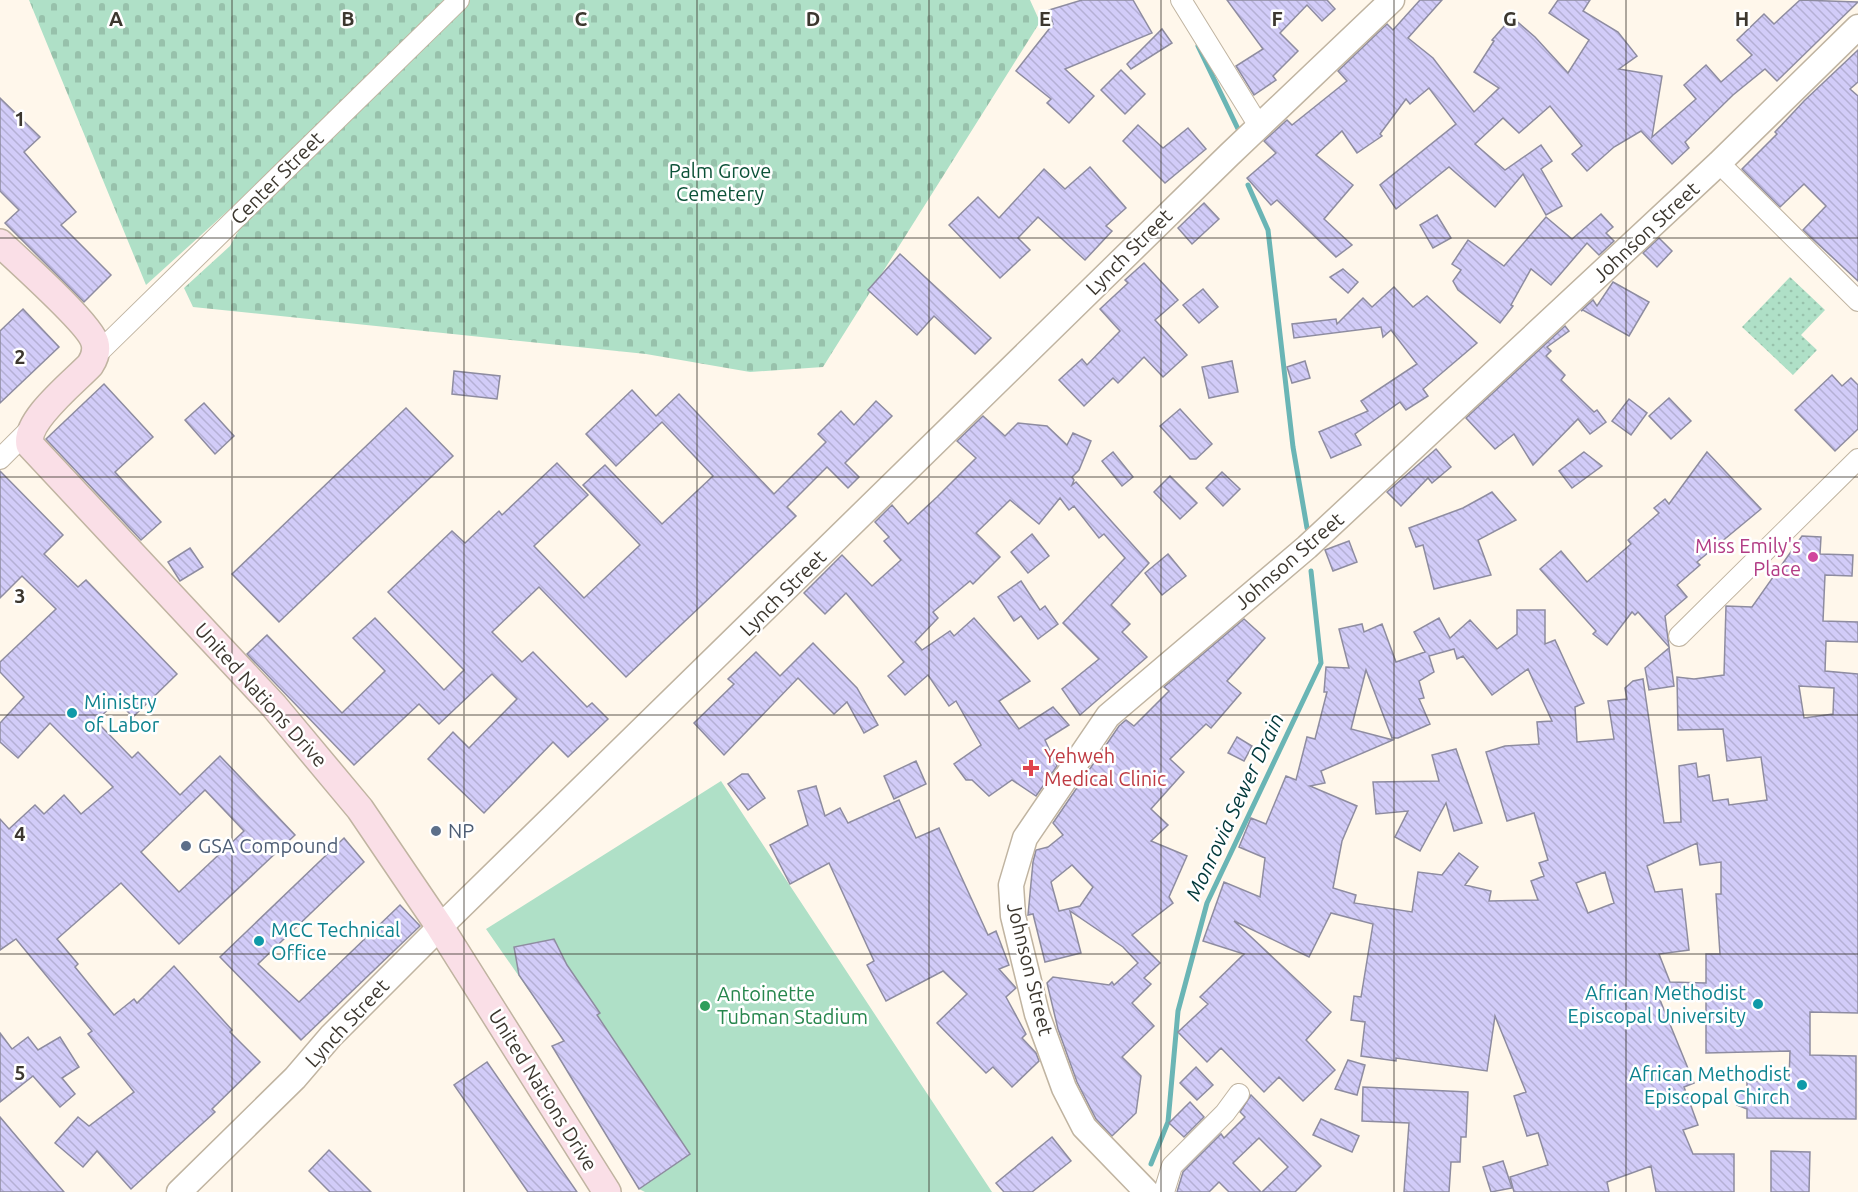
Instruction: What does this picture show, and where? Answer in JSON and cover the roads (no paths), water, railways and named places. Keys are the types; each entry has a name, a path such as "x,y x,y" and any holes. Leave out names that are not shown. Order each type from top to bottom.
{"main road":[{"path":"0,243 90,333 96,344 95,356 90,365 31,428"},
{"name":"United Nations Drive","path":"31,428 28,438 36,452 274,706 360,809 440,927 607,1192"}],"street":[{"name":"Center Street","path":"95,356 459,0"},
{"path":"1181,0 1259,126"},
{"name":"Lynch Street","path":"179,1192 295,1078 331,1036 440,927 1259,126 1392,0"},
{"name":"Johnson Street","path":"1147,1192 1083,1128 1064,1088 1037,1014 1013,916 1011,885 1025,838 1108,716 1307,547 1719,163 1858,27"},
{"path":"1719,163 1858,301"},
{"path":"0,459 31,428"},
{"path":"1679,636 1858,459"},
{"path":"1164,1192 1172,1166 1225,1113 1239,1094"}],"waterway":[{"name":"Monrovia Sewer Drain","path":"1198,46 1239,131"},
{"name":"Monrovia Sewer Drain","path":"1248,185 1268,230 1293,447 1307,528"},
{"name":"Monrovia Sewer Drain","path":"1151,1164 1168,1122 1178,1011 1207,903 1321,663 1311,571"}],"place":[{"name":"Miss Emily's Place","path":"1813,557"},
{"name":"Ministry of Labor","path":"72,713"},
{"name":"Yehweh Medical Clinic","path":"1031,768"},
{"name":"NP","path":"436,831"},
{"name":"GSA Compound","path":"186,846"},
{"name":"MCC Technical Office","path":"259,941"},
{"name":"African Methodist Episcopal University","path":"1758,1004"},
{"name":"Antoinette Tubman Stadium","path":"705,1006"},
{"name":"African Methodist Episcopal Chirch","path":"1802,1085"}],"park label":[{"name":"Palm Grove Cemetery","path":"720,182"}]}
